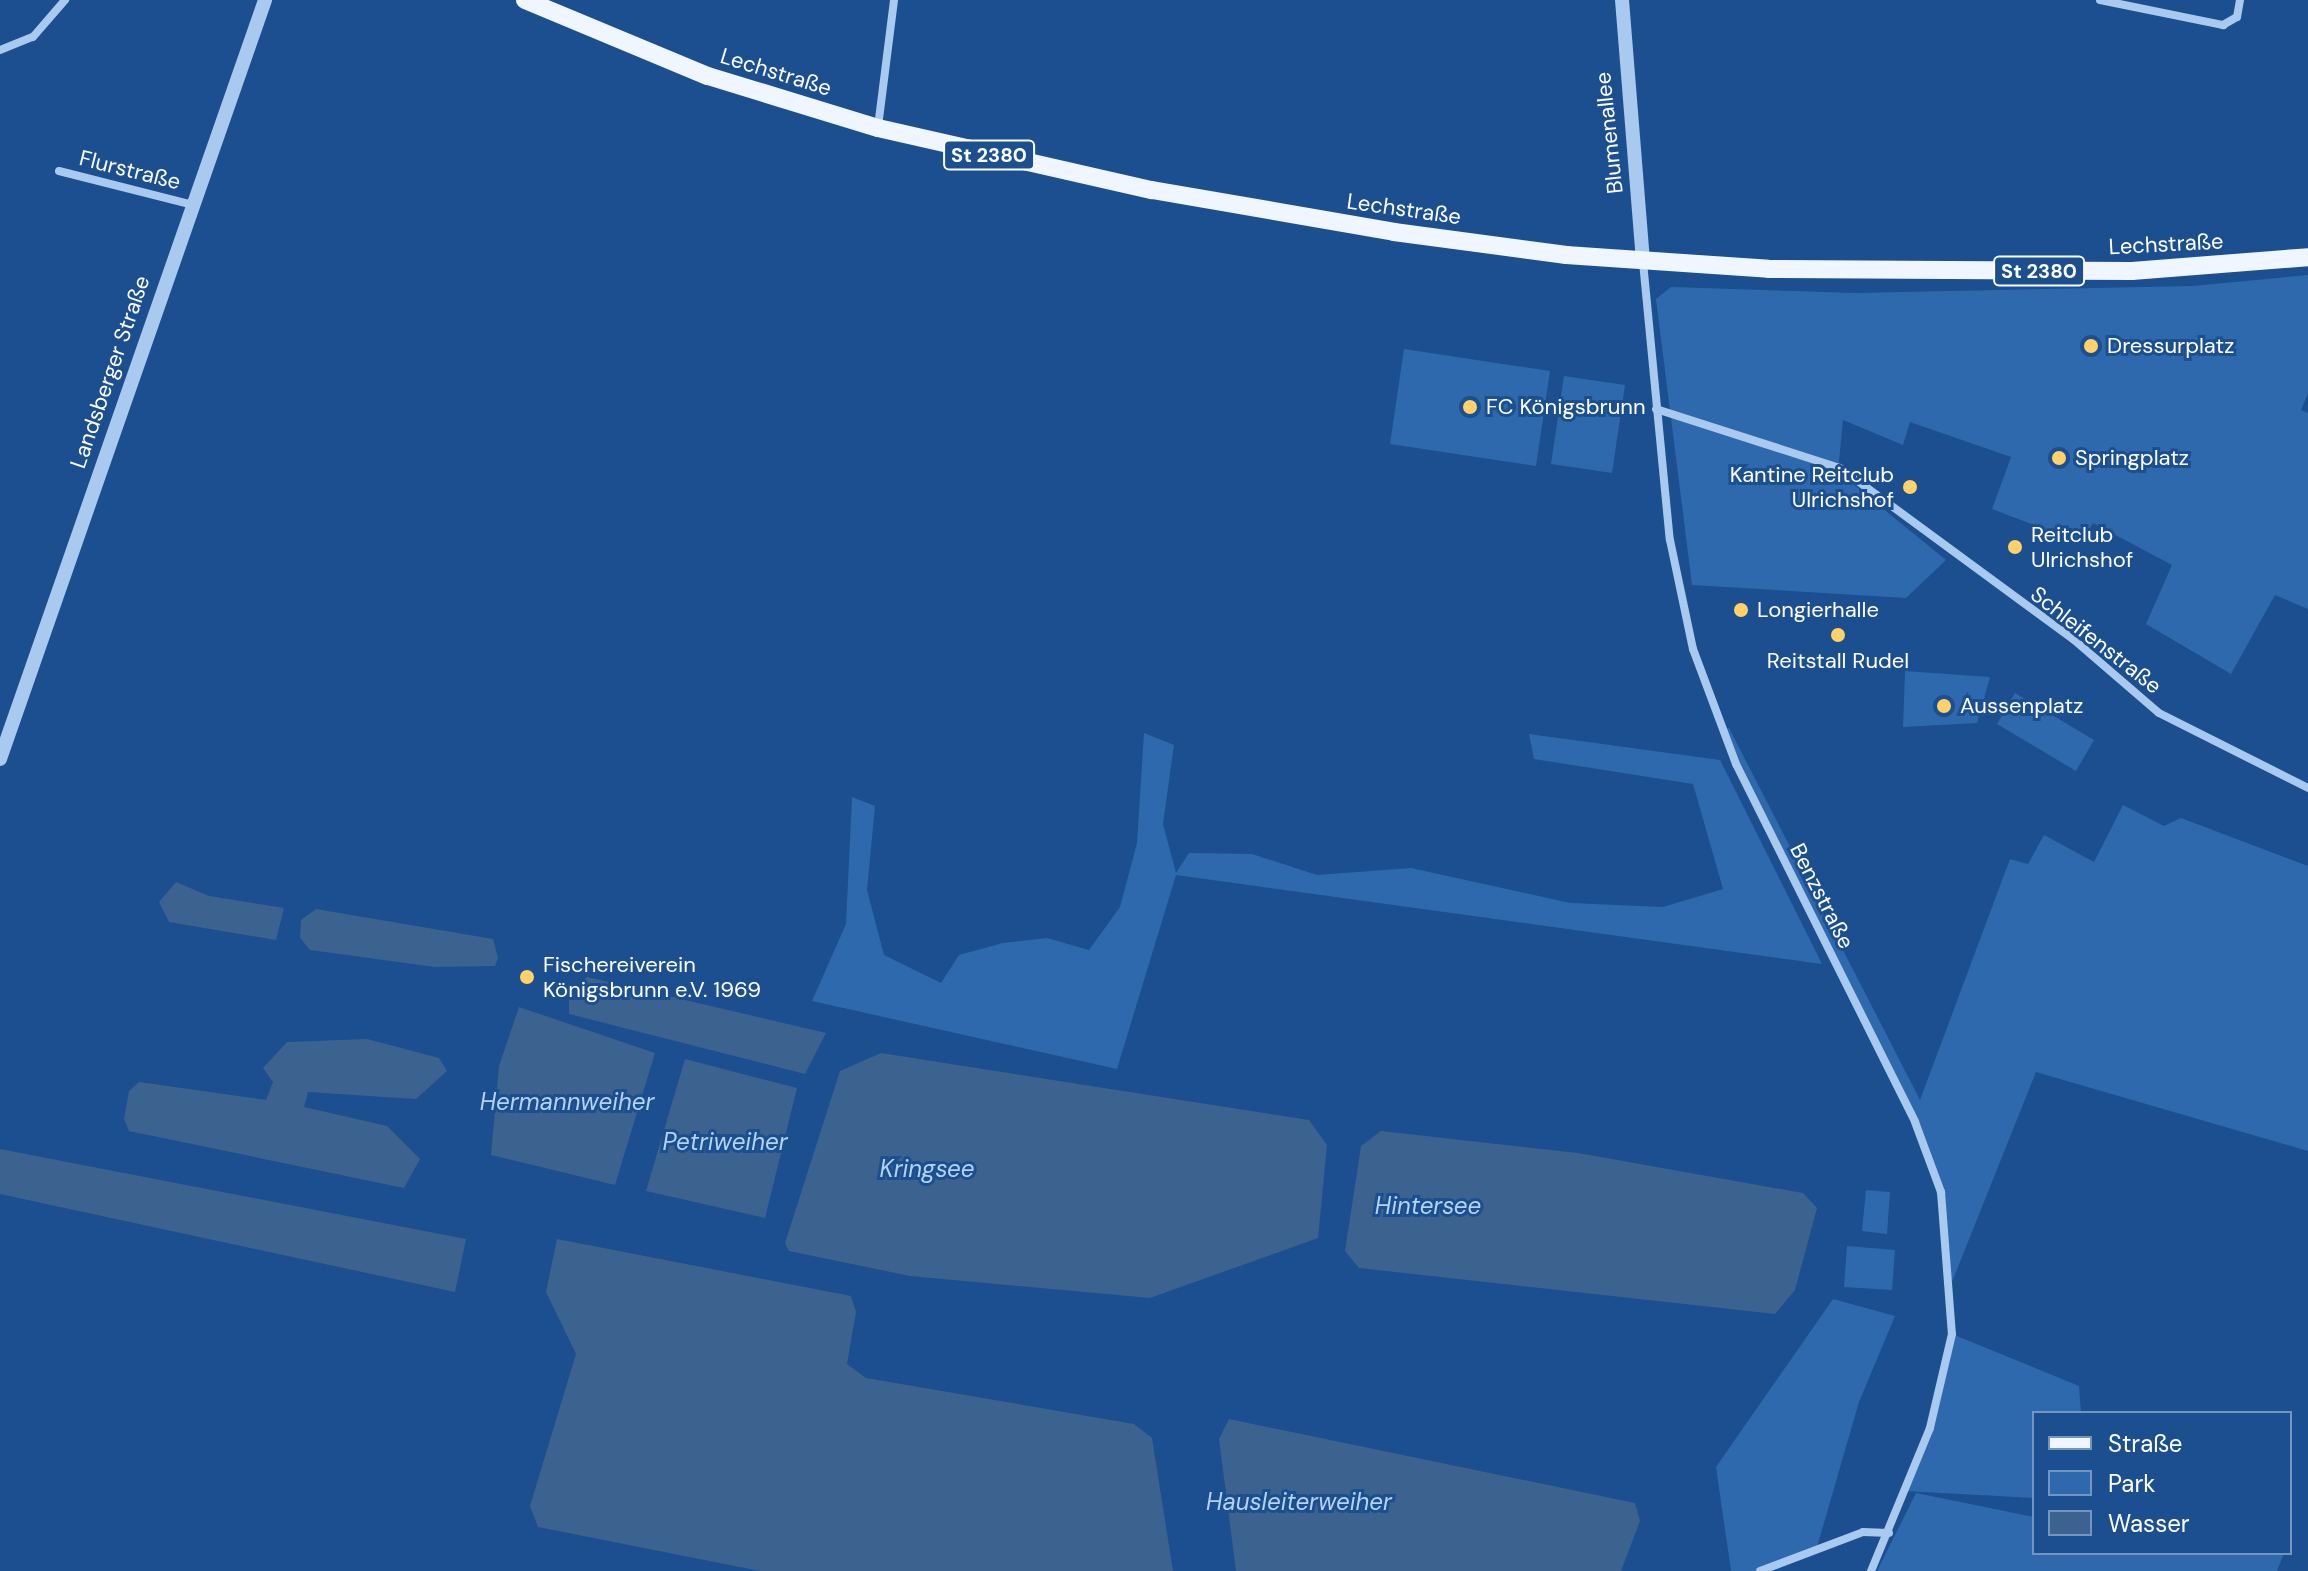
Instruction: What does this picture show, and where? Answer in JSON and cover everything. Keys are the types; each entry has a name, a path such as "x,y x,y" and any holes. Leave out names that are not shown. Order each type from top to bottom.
{"main road":[{"name":"Lechstraße","path":"525,0 693,71 878,128 1276,214 1643,262 2116,271 2308,257"}],"street":[{"path":"0,50 33,37 65,0"},
{"name":"Landsberger Straße","path":"0,759 265,0"},
{"path":"878,128 894,0"},
{"name":"Blumenallee","path":"1622,0 1643,262"},
{"path":"2100,0 2223,25 2237,17 2240,0"},
{"name":"Flurstraße","path":"59,171 193,205"},
{"name":"Benzstraße","path":"1643,262 1656,409 1677,586 1719,722 1915,1122 1941,1192 1952,1334 1930,1428 1871,1571"},
{"name":"Schleifenstraße","path":"1656,409 1840,468 2073,639 2159,713 2308,788"},
{"path":"1760,1571 1863,1532 1889,1533"}],"green space":[{"path":"2308,275 2308,393 2301,410 2308,413 2308,609 2275,595 2231,674 2146,624 2172,565 2093,523 2081,543 1992,509 2011,457 1910,422 1903,445 1843,420 1838,472 1946,560 1906,598 1692,585 1656,299 1671,287 1854,293 2193,286"},
{"name":"FC Königsbrunn","path":"1404,349 1550,371 1536,466 1390,444"},
{"path":"1564,376 1625,385 1612,473 1551,464"},
{"name":"Aussenplatz","path":"1905,671 1990,677 1977,723 1903,727"},
{"path":"2015,693 2094,740 2076,771 1997,724"},
{"path":"1729,728 1920,1100 2010,859 2028,864 2044,835 2094,862 2123,805 2164,826 2181,818 2308,866 2308,1151 2036,1072 1952,1282 1930,1156 1722,730"},
{"path":"1144,733 1174,745 1163,824 1176,873 1189,853 1252,854 1317,875 1411,868 1570,903 1663,907 1723,889 1693,784 1534,759 1529,734 1720,760 1822,964 1176,875 1117,1069 812,1001 846,924 852,797 875,806 867,890 884,955 941,983 959,955 1003,943 1047,938 1089,950 1120,907 1137,843"},
{"path":"1866,1190 1890,1192 1887,1234 1862,1231"},
{"path":"1847,1246 1895,1250 1892,1290 1844,1287"},
{"path":"1833,1299 1895,1316 1859,1402 1817,1547 1760,1571 1731,1571 1716,1467"},
{"path":"1952,1334 2079,1386 2081,1411 2032,1411 2032,1498 1905,1491 1930,1428"},
{"path":"1916,1493 2032,1517 2032,1555 2283,1555 2277,1571 1877,1571"}],"water":[{"path":"176,882 209,896 284,908 276,940 169,922 159,902"},
{"path":"316,909 493,939 498,958 495,966 435,967 310,950 300,938 301,920"},
{"path":"587,977 826,1033 805,1074 569,1014 569,993"},
{"name":"Hermannweiher","path":"519,1007 655,1053 615,1185 491,1155 499,1066"},
{"path":"367,1039 439,1058 447,1071 416,1099 308,1092 304,1107 387,1126 420,1159 404,1188 129,1131 124,1119 129,1091 139,1082 266,1100 273,1082 263,1068 287,1042"},
{"name":"Kringsee","path":"881,1053 1309,1120 1327,1145 1318,1238 1150,1298 910,1276 789,1251 785,1243 840,1071"},
{"name":"Petriweiher","path":"685,1059 797,1088 765,1218 646,1191"},
{"name":"Hintersee","path":"1381,1131 1578,1153 1803,1193 1817,1208 1795,1290 1775,1314 1359,1268 1345,1251 1361,1146"},
{"path":"0,1149 466,1239 455,1292 0,1194"},
{"path":"557,1239 851,1296 856,1312 847,1364 866,1378 1134,1424 1152,1438 1173,1571 760,1571 538,1527 530,1506 576,1354 546,1292"},
{"name":"Hausleiterweiher","path":"1229,1419 1635,1503 1640,1521 1621,1571 1236,1571 1219,1439"}],"place":[{"name":"Dressurplatz","path":"2091,346"},
{"name":"FC Königsbrunn","path":"1470,407"},
{"name":"Springplatz","path":"2059,458"},
{"name":"Kantine Reitclub Ulrichshof","path":"1910,487"},
{"name":"Reitclub Ulrichshof","path":"2015,547"},
{"name":"Longierhalle","path":"1741,610"},
{"name":"Reitstall Rudel","path":"1838,635"},
{"name":"Aussenplatz","path":"1944,706"},
{"name":"Fischereiverein Königsbrunn e.V. 1969","path":"527,977"}]}
